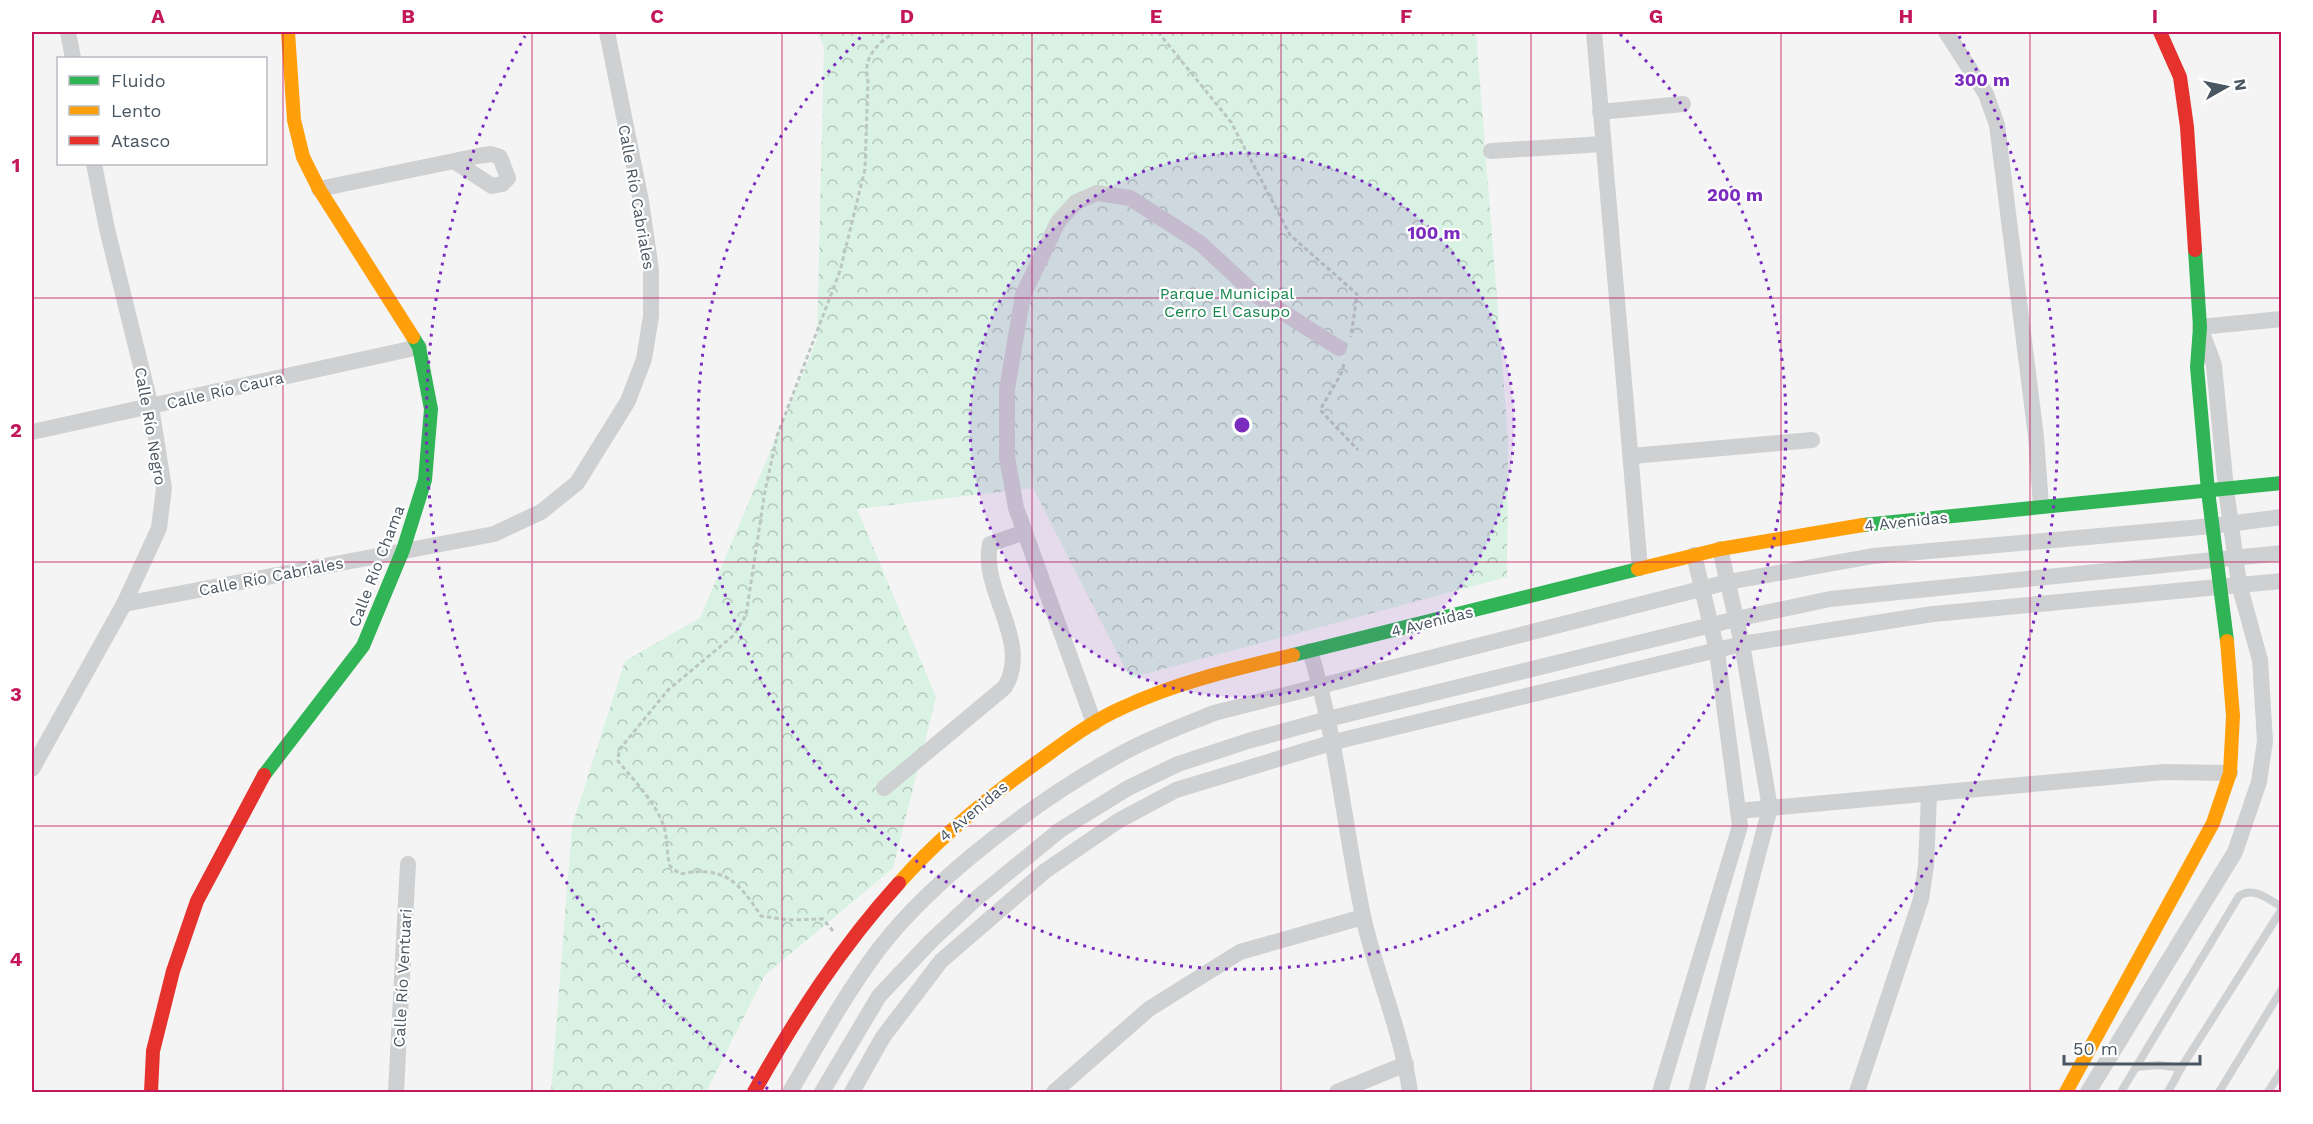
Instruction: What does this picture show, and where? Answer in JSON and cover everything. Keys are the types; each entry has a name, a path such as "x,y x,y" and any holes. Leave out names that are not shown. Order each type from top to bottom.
{"street":[{"path":"68,32 73,57"},
{"name":"Calle Río Chama","path":"151,1092 156,1039 173,971 197,901 260,780 363,646 403,550 425,480 431,409 419,347 319,189 303,157 294,120 288,32"},
{"name":"Calle Río Cabriales","path":"124,604 494,534 541,512 577,483 601,447 632,391 644,359 651,316 651,270 641,201 607,32"},
{"path":"1594,32 1640,568"},
{"path":"1946,32 1986,94 1997,125 2036,437 2041,506"},
{"path":"2066,1092 2197,856 2213,823 2230,773 2233,705 2230,661 2208,491 2197,367 2200,327 2187,127 2180,77 2160,32"},
{"path":"1600,112 1683,104"},
{"path":"1491,152 1602,144"},
{"path":"319,189 454,161"},
{"name":"Calle Río Negro","path":"32,769 124,604 159,528 164,488 151,407 107,230 94,165"},
{"path":"1094,723 1016,508 1007,458 1007,389 1023,295 1058,222 1076,202 1097,193 1130,198 1200,243 1256,295 1345,348"},
{"path":"2200,327 2282,319"},
{"path":"2088,1092 2235,852 2252,809 2259,782 2265,741 2260,660 2239,584 2226,489 2214,365 2200,327"},
{"name":"Calle Río Caura","path":"32,432 419,347"},
{"path":"1632,456 1812,440"},
{"name":"4 Avenidas","path":"754,1092 801,1011 844,946 883,898 953,825 1002,785 1094,723 1155,694 1207,676 1720,549 1853,526 2282,483"},
{"name":"4 Avenidas","path":"790,1092 847,995 880,948 922,900 979,851 1076,781 1117,756 1161,734 1214,713 1728,582 1873,556 2212,526 2282,517"},
{"path":"884,788 1005,687 1013,674 1014,654 992,575 988,549 990,544 1000,538 1025,532"},
{"path":"1696,1092 1770,808 1742,644 1720,549"},
{"path":"822,1092 879,996 932,940 977,898 1060,830 1128,788 1178,764 1328,719 1736,619 1830,599 2282,553"},
{"path":"1660,1092 1740,826 1713,625 1695,555"},
{"path":"852,1092 882,1037 941,961 1045,871 1118,820 1176,790 1268,760 1334,742 1742,644 1933,614 2282,580"},
{"path":"1310,651 1334,742 1363,916 1406,1064 1410,1092"},
{"path":"1738,811 2164,772 2230,773"},
{"path":"1857,1092 1921,899 1929,795"},
{"name":"Calle Río Ventuari","path":"396,1092 408,864"},
{"path":"1054,1092 1149,1009 1240,952 1363,916"},
{"path":"1337,1092 1406,1064"}],"lane":[{"path":"2121,1092 2239,897 2245,892 2253,892 2282,908 2168,1092"},
{"path":"2219,1092 2282,989"},
{"path":"2136,1067 2159,1065 2181,1068"},
{"path":"2268,1092 2282,1070"}],"path":[{"path":"844,946 823,919 789,920 761,916 742,887 717,873 696,871 680,874 670,866 664,826 656,810 636,780 618,762 619,750 668,690 734,635 746,615 765,491 777,436 840,271 865,169 868,81 865,69 874,46 894,32"},
{"path":"1158,32 1231,122 1290,235 1357,294 1341,374 1320,410 1358,450"}],"green space":[{"name":"Parque Municipal Cerro El Casupo","path":"817,32 1476,32 1508,438 1507,577 1130,678 1033,488 857,509 936,697 893,868 765,975 706,1092 551,1092 572,826 625,661 700,618 817,340 824,47"}],"traffic: fast":[{"path":"2195,250 2200,327 2197,367 2208,491 2227,641"},
{"path":"264,775 363,646 403,550 425,480 431,409 419,347 413,337"},
{"path":"1863,525 2282,483"},
{"path":"1293,655 1638,569"}],"traffic: slow":[{"path":"288,32 294,120 303,157 319,189 413,337"},
{"path":"1638,569 1720,549 1863,525"},
{"path":"2066,1092 2213,823 2230,773 2233,716 2227,641"},
{"path":"899,883 932,848 986,801 1062,744 1102,718 1144,698 1186,683 1293,655"}],"traffic: jam":[{"path":"2160,32 2180,77 2187,127 2195,250"},
{"path":"151,1092 153,1051 173,971 197,901 264,775"},
{"path":"754,1092 820,983 899,883"}]}
